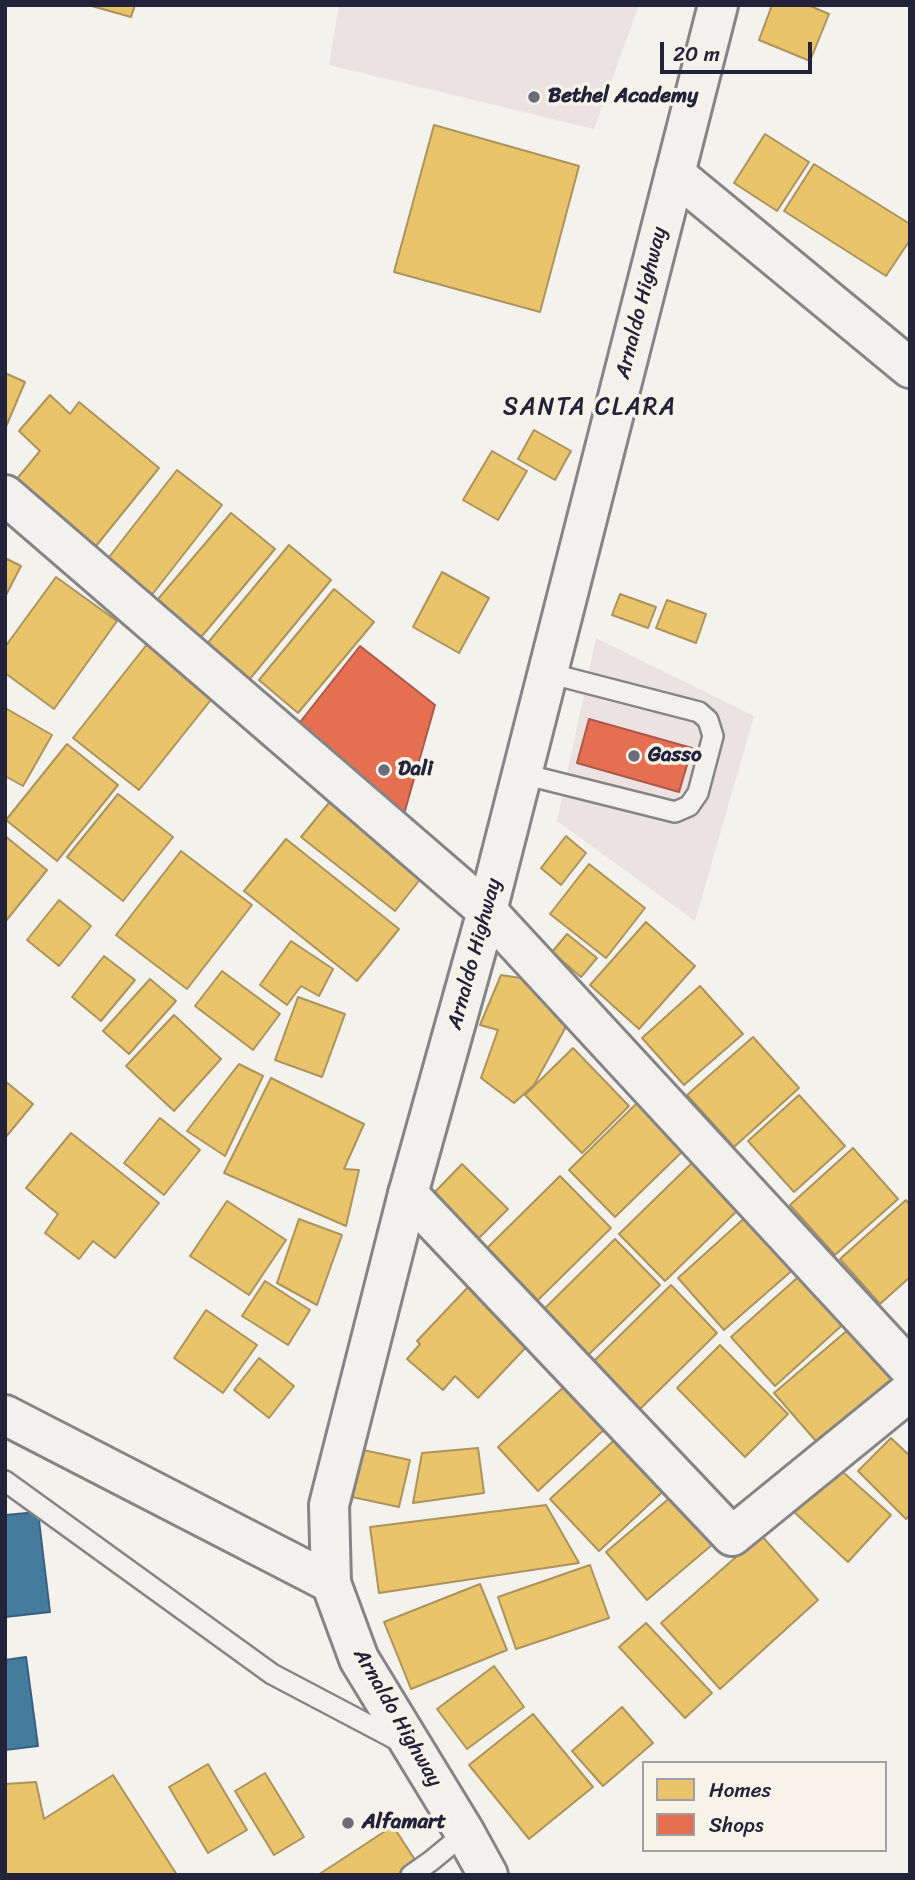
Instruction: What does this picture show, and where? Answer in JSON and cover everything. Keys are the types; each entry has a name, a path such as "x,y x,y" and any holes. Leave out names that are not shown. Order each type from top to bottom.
{"street":[{"name":"Arnaldo Highway","path":"488,1875 359,1659 331,1583 329,1506 408,1194 523,774 718,5"},
{"path":"675,174 910,368"},
{"path":"5,495 487,911 910,1369"},
{"path":"408,1194 732,1536 910,1391"},
{"path":"5,1415 331,1583"}],"lane":[{"path":"523,774 675,812 689,807 698,793 713,736 708,720 699,712 548,673"},
{"path":"5,1481 272,1674 411,1746"},
{"path":"411,1875 465,1833"}],"shaded area":[{"name":"Bethel Academy","path":"339,5 639,5 594,129 329,65"},
{"path":"596,638 754,716 695,921 557,821"}],"building: Homes":[{"path":"88,5 135,5 131,17"},
{"path":"772,5 808,5 829,14 810,61 759,40"},
{"path":"434,125 579,166 540,312 394,272"},
{"path":"765,134 809,162 777,211 734,183"},
{"path":"814,164 910,224 910,240 886,276 784,211"},
{"path":"5,373 25,382 5,429"},
{"path":"50,395 70,414 79,402 159,468 96,546 16,480 40,451 19,431"},
{"path":"534,430 571,451 555,480 518,459"},
{"path":"492,451 527,471 498,520 463,500"},
{"path":"177,470 222,505 144,605 99,570"},
{"path":"231,513 275,549 197,642 153,605"},
{"path":"289,545 331,580 249,680 206,645"},
{"path":"5,558 21,566 5,597"},
{"path":"442,572 489,598 459,653 413,627"},
{"path":"56,577 117,621 54,709 5,673 5,647"},
{"path":"334,589 374,622 298,713 259,680"},
{"path":"620,594 656,607 648,628 612,615"},
{"path":"667,600 706,614 696,643 656,628"},
{"path":"148,643 214,696 139,790 73,738"},
{"path":"7,709 52,735 23,786 5,776"},
{"path":"67,744 118,785 57,861 6,820"},
{"path":"118,794 173,837 123,901 67,857"},
{"path":"333,798 426,872 395,911 301,837"},
{"path":"5,836 47,870 5,922"},
{"path":"566,836 586,853 561,885 541,868"},
{"path":"286,839 399,929 357,981 244,891"},
{"path":"181,851 252,905 187,989 116,935"},
{"path":"589,864 645,908 606,958 550,914"},
{"path":"59,900 91,926 59,966 27,940"},
{"path":"646,922 695,966 639,1029 590,985"},
{"path":"567,934 597,958 581,977 552,952"},
{"path":"291,941 333,969 319,996 301,986 287,1005 260,985"},
{"path":"104,956 135,980 101,1021 72,997"},
{"path":"222,971 280,1014 253,1050 195,1006"},
{"path":"529,972 573,1014 534,1085 514,1103 481,1078 498,1030 480,1025 501,975 520,978"},
{"path":"150,979 176,1001 129,1054 103,1031"},
{"path":"700,986 743,1034 684,1085 642,1038"},
{"path":"298,997 345,1014 322,1077 275,1060"},
{"path":"174,1015 221,1059 174,1111 126,1066"},
{"path":"753,1037 799,1088 734,1147 687,1095"},
{"path":"573,1048 629,1106 582,1153 525,1095"},
{"path":"239,1064 263,1076 225,1156 187,1131"},
{"path":"271,1078 364,1124 344,1169 359,1170 346,1226 224,1173"},
{"path":"5,1081 33,1104 5,1138"},
{"path":"799,1095 845,1146 794,1192 748,1141"},
{"path":"639,1101 686,1148 615,1217 569,1170"},
{"path":"160,1118 200,1150 164,1195 124,1163"},
{"path":"71,1133 159,1203 115,1258 93,1241 79,1259 45,1233 58,1214 26,1188"},
{"path":"853,1148 898,1199 835,1255 790,1205"},
{"path":"696,1159 742,1206 665,1281 619,1234"},
{"path":"462,1164 508,1209 476,1241 431,1196"},
{"path":"560,1176 611,1228 534,1304 483,1252"},
{"path":"906,1200 910,1205 910,1277 880,1304 840,1259"},
{"path":"227,1201 286,1240 249,1295 190,1256"},
{"path":"749,1214 796,1267 724,1330 678,1278"},
{"path":"299,1219 342,1235 317,1305 277,1283"},
{"path":"615,1239 660,1285 584,1359 539,1314"},
{"path":"806,1270 850,1318 775,1386 731,1337"},
{"path":"265,1281 310,1310 288,1345 242,1316"},
{"path":"470,1285 531,1342 478,1398 455,1376 443,1390 407,1359 420,1344 417,1341"},
{"path":"671,1285 717,1333 636,1413 589,1366"},
{"path":"206,1310 257,1345 223,1393 174,1358"},
{"path":"850,1328 897,1382 822,1448 774,1393"},
{"path":"720,1345 788,1414 745,1457 677,1388"},
{"path":"259,1358 294,1386 269,1418 234,1390"},
{"path":"567,1384 607,1427 538,1491 498,1447"},
{"path":"622,1433 670,1485 599,1551 550,1499"},
{"path":"891,1438 910,1456 910,1515 906,1519 858,1471"},
{"path":"478,1448 484,1493 413,1503 422,1453"},
{"path":"363,1450 410,1460 399,1507 352,1497"},
{"path":"835,1465 891,1515 848,1562 793,1511"},
{"path":"672,1496 713,1544 647,1600 606,1552"},
{"path":"546,1505 579,1563 379,1593 370,1527"},
{"path":"761,1535 818,1600 720,1689 661,1623"},
{"path":"590,1565 609,1618 516,1649 498,1597"},
{"path":"480,1584 507,1650 411,1689 384,1622"},
{"path":"646,1623 712,1693 685,1718 619,1647"},
{"path":"494,1666 524,1707 467,1749 437,1709"},
{"path":"622,1707 653,1743 603,1786 572,1751"},
{"path":"533,1714 593,1787 529,1839 469,1765"},
{"path":"208,1764 247,1830 208,1853 169,1787"},
{"path":"265,1773 304,1837 274,1855 235,1791"},
{"path":"113,1775 177,1875 5,1875 5,1784 36,1782 44,1819"},
{"path":"393,1826 417,1863 398,1875 318,1875"}],"building: Shops":[{"name":"Dali","path":"360,646 435,705 404,814 297,726"},
{"name":"Gasso","path":"589,719 692,748 679,792 577,763"}],"building: Public":[{"path":"38,1512 50,1612 5,1617 5,1515"},
{"path":"26,1657 38,1746 5,1750 5,1660"}],"place":[{"name":"Bethel Academy","path":"534,97"},
{"name":"Gasso","path":"634,756"},
{"name":"Dali","path":"384,770"},
{"name":"Alfamart","path":"348,1823"}],"district":[{"name":"SANTA CLARA","path":"590,408"}]}
